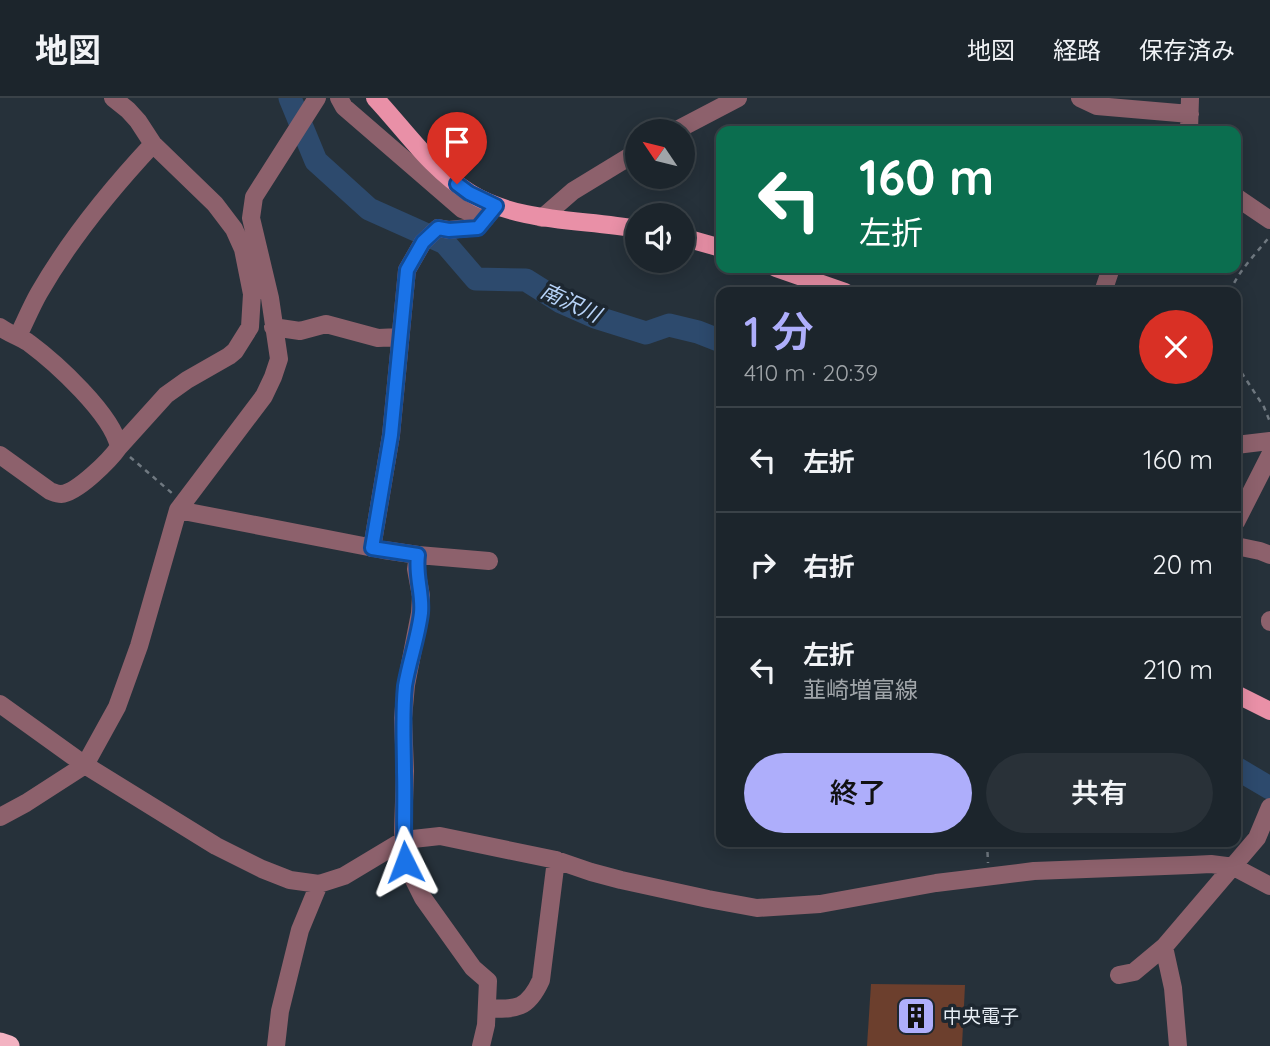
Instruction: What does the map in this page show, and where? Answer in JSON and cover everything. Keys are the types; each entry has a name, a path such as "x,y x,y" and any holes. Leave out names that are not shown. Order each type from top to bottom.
{"highway":[{"path":"0,1043 9,1046"}],"main road":[{"path":"375,98 421,152 491,212 625,228"},
{"path":"695,241 716,247"},
{"path":"790,273 831,287"},
{"path":"1241,696 1270,711"}],"street":[{"path":"0,817 85,765 117,707 139,646 181,507 264,397 279,359 270,298 248,240 234,229 215,204 153,144 138,121 113,98"},
{"path":"0,455 50,491 59,494 68,492 105,465 166,395 229,356 250,327 252,294 248,240 254,197 317,98"},
{"path":"695,121 738,98"},
{"path":"1080,98 1097,106 1190,115"},
{"path":"342,102 462,209 491,212"},
{"path":"18,337 38,294 60,261 122,177 153,144"},
{"path":"542,218 573,191 625,159"},
{"path":"1241,200 1270,220"},
{"path":"372,548 391,435 407,270 423,242 438,228 478,228 491,212"},
{"path":"273,327 300,331 326,324 378,338 400,337"},
{"path":"0,327 29,343 86,395 106,421 119,447"},
{"path":"1241,445 1270,442"},
{"path":"1241,512 1270,455"},
{"path":"181,507 372,548 489,561"},
{"path":"1241,547 1270,555"},
{"path":"418,555 416,569 421,613 406,685 403,718 405,862 423,898 473,968 488,982 486,1025 481,1046"},
{"path":"0,704 85,765 216,846 290,880 319,884 344,876 404,840 440,836 556,860 591,873 708,900 757,908 820,904 936,883 1034,872 1191,864 1234,867 1270,886"},
{"path":"1119,975 1134,972 1164,947 1257,838 1270,807"},
{"path":"487,1008 517,1008 530,1000 535,993 541,980 556,860"},
{"path":"276,1046 280,1011 300,930 319,884"},
{"path":"1164,947 1174,988 1178,1046"}],"path":[{"path":"1241,272 1270,236"},
{"path":"1241,372 1264,407 1270,422"},
{"path":"119,447 181,507"},
{"path":"987,847 989,877"}],"building":[{"name":"中央電子","path":"871,984 965,985 962,1046 867,1046"}],"waterway":[{"name":"南沢川","path":"290,98 316,161 369,209 445,243 476,279 526,280 561,302 595,317 646,333 669,325 716,339"},
{"name":"南沢川","path":"1241,771 1270,788"}],"place":[{"name":"中央電子","path":"916,1016"}],"route":[{"path":"405,862 403,718 406,685 421,613 416,569 418,555 372,548 391,435 407,270 423,242 438,228 478,228 496,206 457,184"}]}
